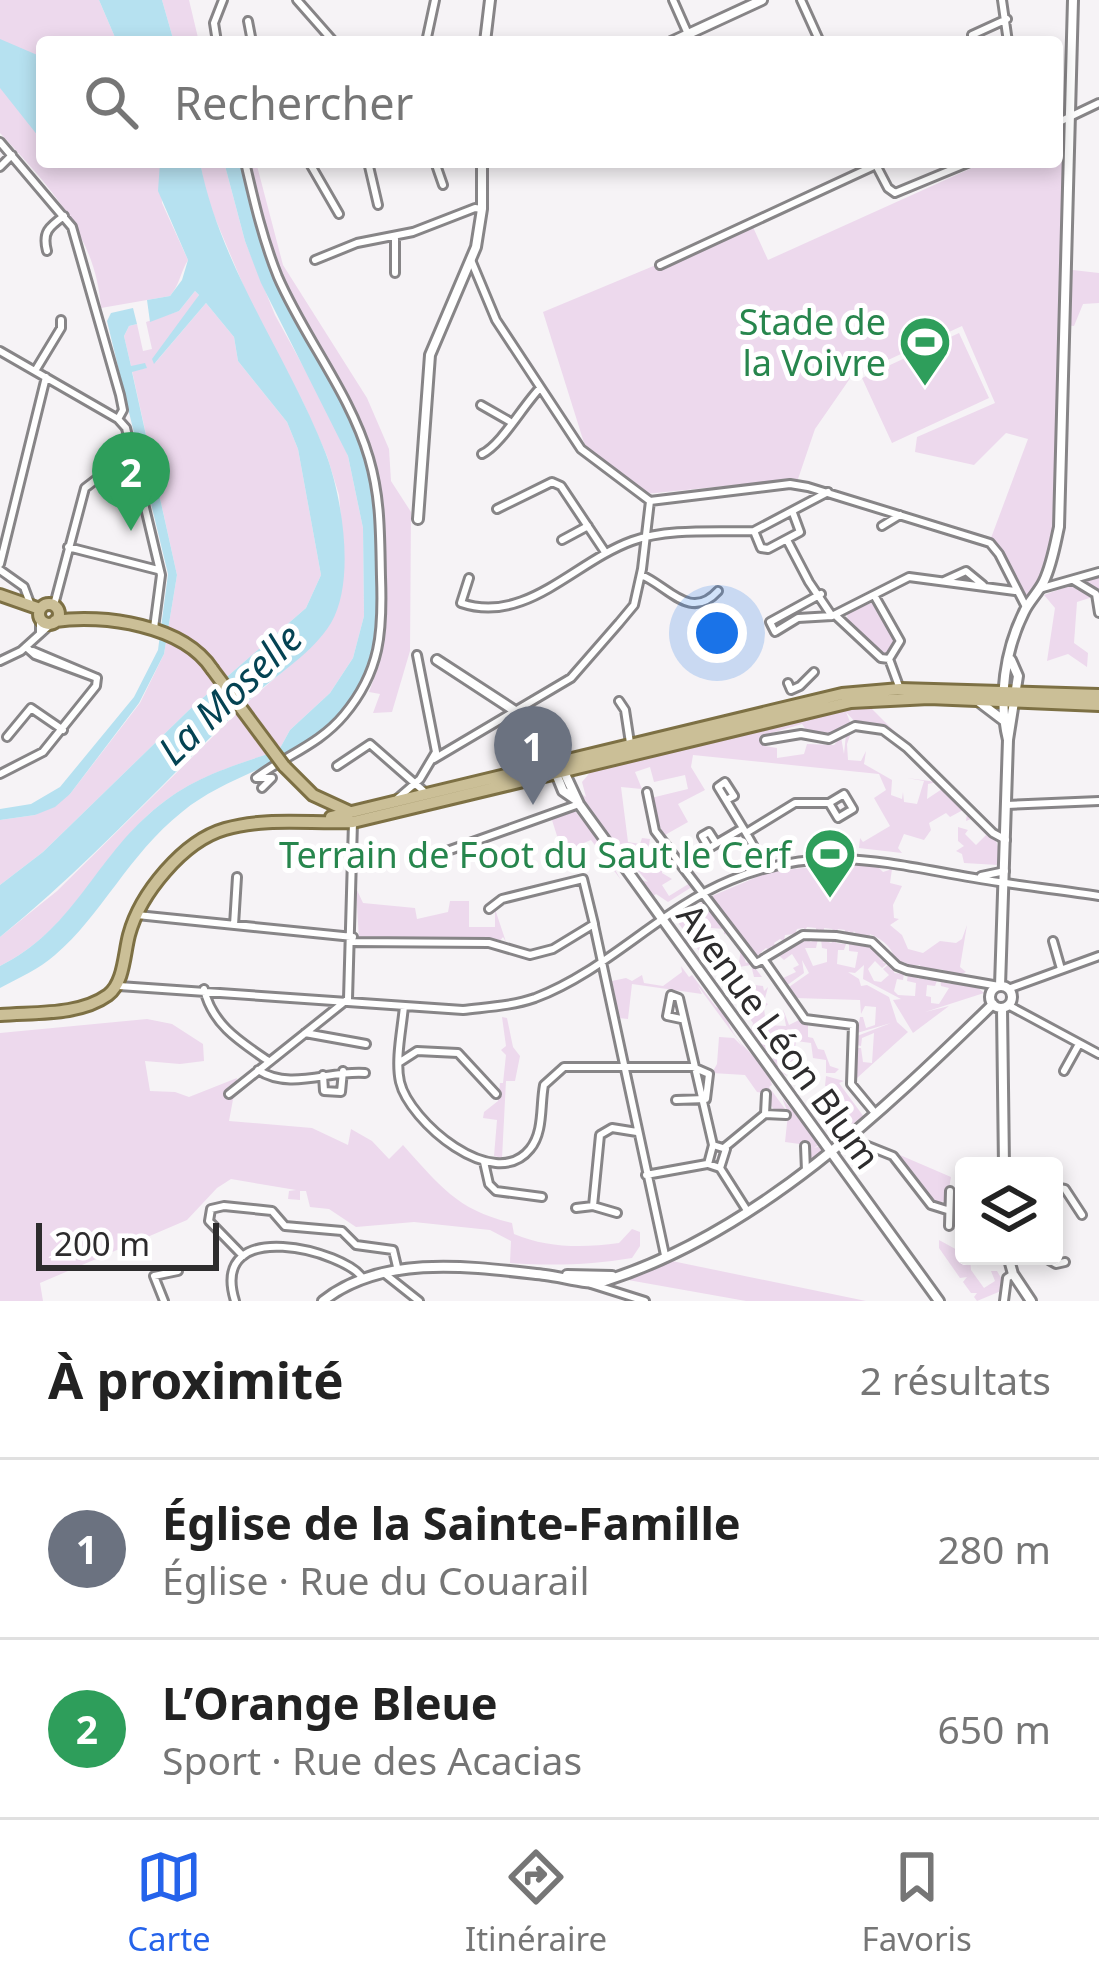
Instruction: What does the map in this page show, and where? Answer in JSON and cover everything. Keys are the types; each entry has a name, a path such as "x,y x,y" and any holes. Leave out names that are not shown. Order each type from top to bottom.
{"main road":[{"path":"0,595 47,613 102,618 190,644 284,766 323,802 357,813 531,773"},
{"path":"582,760 803,701 900,689 1099,705"},
{"path":"1036,698 1099,695"},
{"path":"0,1015 91,1004 116,986 139,915 167,870 205,837 244,825 357,813 851,702 1007,696"},
{"path":"303,785 357,813"},
{"path":"315,821 323,802"}],"street":[{"path":"216,36 214,23 223,0"},
{"path":"297,0 329,36"},
{"path":"427,36 435,0"},
{"path":"486,36 490,0"},
{"path":"673,0 688,34"},
{"path":"684,36 762,0"},
{"path":"801,0 817,36"},
{"path":"1002,0 1008,36"},
{"path":"1004,1157 998,1003 1007,805 1005,675 1026,607 1051,564 1059,527 1072,0"},
{"path":"972,35 1007,19"},
{"path":"248,21 251,36"},
{"path":"1063,120 1099,104"},
{"path":"0,142 64,216 82,254 120,395 123,410 118,419"},
{"path":"0,167 12,155"},
{"path":"246,168 280,280 368,454 382,520 384,623 368,678 342,718 315,744 274,762 256,778 272,778 262,788"},
{"path":"312,168 339,214"},
{"path":"369,168 378,205"},
{"path":"437,168 443,185"},
{"path":"418,520 430,355 471,260 482,209 482,168"},
{"path":"660,265 866,168"},
{"path":"877,168 895,193 955,168"},
{"path":"315,260 357,243 395,238 482,209"},
{"path":"47,251 44,237 48,228 64,216"},
{"path":"395,238 395,273"},
{"path":"471,260 496,320 581,449 650,501 790,484 828,492 990,542 1026,607"},
{"path":"35,371 61,328 61,320"},
{"path":"0,351 126,428 161,586 160,633"},
{"path":"46,377 0,567 47,613"},
{"path":"482,454 494,448 540,388"},
{"path":"481,405 510,422"},
{"path":"0,661 29,649 40,632 85,488 104,477 136,484"},
{"path":"497,509 552,482 561,486 605,552"},
{"path":"469,578 461,603 483,611 497,610 542,592 605,552 687,532 754,531 828,492"},
{"path":"396,801 434,759 572,678 634,604 650,501"},
{"path":"754,531 761,548 768,549 800,532 793,513"},
{"path":"882,526 900,514"},
{"path":"562,540 587,526"},
{"path":"787,540 809,582 834,615 881,658 889,659"},
{"path":"68,547 158,569"},
{"path":"944,582 966,571 985,588"},
{"path":"1040,590 1099,572"},
{"path":"641,575 677,600 706,601 718,591"},
{"path":"820,594 796,615 834,615 909,577 1017,591"},
{"path":"1073,580 1096,594 1099,613"},
{"path":"874,595 900,641 889,659"},
{"path":"0,774 43,752 98,678 29,649"},
{"path":"417,655 436,746 434,759"},
{"path":"889,659 900,689"},
{"path":"1008,719 1036,698 1011,659"},
{"path":"436,660 518,711"},
{"path":"788,683 791,690 814,672"},
{"path":"1007,696 1018,676"},
{"path":"800,686 803,701"},
{"path":"977,700 1008,719"},
{"path":"619,701 630,744"},
{"path":"7,737 31,709 63,730"},
{"name":"Avenue Léon Blum","path":"518,711 540,734 573,797 939,1301"},
{"path":"765,740 801,734 829,740 855,727 883,730 1006,840"},
{"path":"338,766 370,744 427,794"},
{"path":"547,746 582,760 573,797 531,773 547,746"},
{"path":"647,792 656,831 756,963 802,935 836,936 872,942 907,970 1002,987 1099,956"},
{"path":"433,856 573,797"},
{"path":"726,800 766,868"},
{"path":"1007,805 1099,801"},
{"path":"716,844 795,803 829,803"},
{"path":"229,1094 348,999 357,813"},
{"path":"116,986 463,1010 531,999 601,962 704,893 766,868 813,859 855,858 1099,896"},
{"path":"981,876 1005,871"},
{"path":"234,925 237,877"},
{"path":"489,909 502,899 583,878 665,1256"},
{"path":"139,915 353,939 489,943 530,955 553,950 594,924"},
{"path":"1053,941 1061,969"},
{"path":"763,959 805,1018 853,1024 851,1084 874,1113"},
{"path":"980,982 998,1003 1099,1054"},
{"path":"573,1280 607,1281 748,1212 831,1153 998,1003 1012,997 1002,987"},
{"path":"204,989 224,1028 268,1061"},
{"path":"404,1005 400,1084 446,1139 484,1162 507,1163 530,1150 538,1137 544,1085 564,1067 693,1067 709,1074 706,1099 676,1100"},
{"path":"681,1019 713,1145 708,1164"},
{"path":"305,1033 366,1044"},
{"path":"1064,1071 1078,1044"},
{"path":"400,1062 417,1051 458,1053 496,1094"},
{"path":"258,1070 290,1081 343,1071 365,1072"},
{"path":"323,1075 324,1091 340,1092 343,1071"},
{"path":"764,1114 766,1094"},
{"path":"720,1168 725,1147 764,1114 786,1115"},
{"path":"593,1206 600,1135 607,1128 637,1132"},
{"path":"848,1138 893,1156 932,1205 947,1210"},
{"path":"713,1145 725,1147"},
{"path":"805,1146 806,1172"},
{"path":"484,1162 489,1184 496,1191 542,1197"},
{"path":"646,1175 708,1164 720,1168 748,1212"},
{"path":"1063,1188 1082,1215"},
{"path":"949,1226 950,1191"},
{"path":"243,1256 209,1221 211,1210 224,1206 272,1211 285,1226 342,1231 356,1245 394,1250 398,1271"},
{"path":"576,1208 593,1206 617,1213"},
{"path":"235,1301 230,1284 233,1268 259,1247 287,1247 356,1269 363,1279"},
{"path":"1010,1265 1031,1301"},
{"path":"323,1301 363,1279 429,1267 553,1276 620,1274"},
{"path":"164,1301 154,1276 178,1271"},
{"path":"386,1274 419,1301"},
{"path":"611,1290 620,1274"},
{"path":"620,1274 634,1296"},
{"path":"1004,1301 1007,1278 1013,1274"},
{"path":"553,1276 645,1301"}],"shaded area":[{"path":"0,0 99,0 114,36 36,36 36,168 160,168 162,203 188,260 170,296 101,308 80,234 52,192 0,133"},
{"path":"162,0 189,0 198,36 172,36"},
{"path":"1063,126 1064,269 1099,273 1099,303 1083,304 1074,326 1063,325 1061,499 1052,554 1027,597 991,538 1028,439 1006,433 974,465 915,452 917,437 995,403 962,326 851,377 815,429 798,479 645,494 585,446 543,312 752,225 768,260 972,168 1063,168"},
{"path":"201,168 226,168 245,241 275,315 348,456 363,528 364,616 353,658 330,693 290,730 279,750 210,775 164,802 129,835 46,934 0,966 0,937 57,891 253,697 303,654 344,554 339,495 327,456 257,318 207,199"},
{"path":"241,168 258,168 283,265 367,398 389,449 391,481 411,512 410,651 392,712 373,713 380,694 369,692 381,647 374,648 379,624 378,549 364,454 346,411 289,311 254,219"},
{"path":"195,291 199,295 155,363 206,303 234,337 238,361 287,422 298,449 321,575 306,608 189,710 43,852 0,885 0,820 35,815 70,794 140,703 164,654 177,575 132,371 146,368 131,366 124,336 129,326 137,324 143,351 152,349 146,322 179,311"},
{"name":"Stade de la Voivre","path":"959,333 989,398 892,443 862,378"},
{"path":"1099,575 1099,595 1077,602 1074,643 1088,653 1087,667 1068,654 1047,661 1055,608 1044,595"},
{"path":"874,602 896,640 896,648 885,656 860,637 848,619 847,612"},
{"path":"868,705 910,747 888,729 857,724 846,712 851,724 834,735 809,734 802,724 765,735 764,746 777,748 777,758 804,754 807,744 834,745 841,737 844,754 846,734 852,730 848,760 861,761 866,751 864,764 892,780 891,795 902,799 903,792 904,802 917,804 924,781 907,778 937,782 928,784 927,799 942,789 963,810 929,823 931,830 924,840 904,834 898,848 902,853 859,848 860,838 863,842 890,826 874,798 886,790 879,774 693,755 691,767 705,790 678,804 688,822 665,835 655,819 651,798 688,789 685,775 654,782 650,767 635,772 642,789 621,787 628,842 640,844 642,838 650,839 645,869 659,871 663,861 662,873 672,879 662,885 669,896 690,883 689,878 695,885 668,902 656,894 651,898 642,880 648,882 605,834 580,793 586,797 582,782 593,769 796,722 796,718"},
{"path":"570,810 598,840 621,880 591,840 562,852 552,820"},
{"path":"967,814 996,841 1001,855 998,865 964,863 956,851 964,846 958,841 958,827 968,830 965,834 976,845 986,835 971,819 966,821"},
{"path":"875,864 883,872 892,869 890,883 902,886 893,905 894,918 899,919 890,925 908,949 923,953 940,941 956,943 967,925 960,967 966,972 958,975 921,969 920,965 904,966 905,962 894,961 890,949 875,936 857,936 854,931 845,935 845,930 836,933 824,928 824,933 816,928 797,929 756,957 712,896 769,872"},
{"path":"356,888 363,903 415,908 417,919 448,912 450,901 469,901 469,927 495,927 495,909 506,942 503,937 499,942 359,940"},
{"path":"706,900 731,935 724,934 724,929 698,927 697,943 709,944 708,960 739,963 741,948 746,963 750,961 762,977 754,977 751,965 733,968 735,996 754,994 755,985 763,986 764,991 768,987 766,1025 786,1026 783,1009 789,1025 801,1019 763,964 808,1023 808,1037 824,1050 830,1066 839,1069 835,1073 826,1073 826,1060 813,1058 811,1043 796,1041 792,1072 788,1075 781,1065 787,1076 778,1074 770,1063 774,1056 751,1030 753,1023 679,924 682,915"},
{"path":"804,937 807,942 808,937 810,942 818,939 816,948 805,948 813,966 827,962 821,939 847,941 844,950 838,950 837,964 855,968 858,952 849,951 849,942 871,944 881,952 881,960 886,958 883,963 888,963 882,968 875,961 868,969 874,981 889,975 883,969 889,964 891,970 895,967 894,973 904,974 903,980 897,979 894,991 898,995 915,996 916,983 907,981 908,974 938,978 935,986 927,985 931,1003 939,1004 949,988 941,986 940,979 944,983 945,978 946,983 953,979 974,984 984,993 925,1012 949,1006 913,1033 893,1000 901,999 863,979 864,965 855,973 848,972 861,986 889,997 897,1022 908,1032 857,1078 856,1048 861,1048 863,1062 872,1063 874,1033 862,1038 861,1046 856,1045 857,1036 891,1023 857,1033 860,1017 866,1028 875,1025 876,1007 865,1006 861,1014 860,1000 795,998 789,987 809,973 802,960 804,973 786,986 781,979 796,972 793,968 799,965 792,954 784,960 777,954 795,946 793,941 804,942"},
{"path":"681,966 722,1009 788,1113 782,1098 820,1144 814,1148 821,1146 822,1153 809,1164 807,1145 785,1142 788,1114 775,1111 770,1094 757,1092 745,1075 712,1073 719,1037 734,1038 743,1047 698,986 702,994 632,984 628,1019 619,1018 612,981 632,981 642,975 644,983 663,986 682,972"},
{"path":"502,1017 507,1018 513,1047 520,1056 515,1081 506,1081 502,1158 494,1156 497,1120 483,1118 498,1101 503,1083"},
{"path":"147,1019 172,1024 203,1044 204,1061 145,1061 150,1091 189,1097 237,1078 229,1121 312,1128 348,1145 351,1129 389,1159 403,1145 451,1194 477,1211 512,1223 514,1234 552,1244 592,1246 619,1243 632,1229 640,1232 640,1246 632,1258 617,1260 510,1263 511,1241 490,1230 414,1222 356,1227 329,1209 310,1207 306,1191 300,1191 300,1200 288,1199 289,1191 296,1190 231,1179 187,1220 40,1283 43,1301 0,1301 0,1033"},
{"path":"826,1076 844,1081 839,1083 864,1117 839,1137 832,1135 813,1109 819,1101 840,1105 837,1087 825,1086"},
{"path":"858,1137 951,1177 947,1201 934,1203 900,1158"},
{"path":"939,1240 955,1249 955,1265 971,1265 984,1288 995,1281 991,1271 997,1271 1003,1281 1001,1291 977,1301 977,1293 971,1293 963,1282 967,1277 960,1278 939,1248"},
{"path":"667,1260 866,1301 746,1301 628,1280"}],"water":[{"path":"99,0 162,0 172,36 114,36"},
{"path":"0,39 36,54 36,133 0,88"},
{"name":"La Moselle","path":"160,168 202,168 239,275 326,454 344,539 339,605 314,644 0,937 0,885 43,852 189,710 306,608 321,575 298,449 287,422 238,361 234,337 206,303 154,364 152,359 199,295 195,291 179,311 150,322 147,300 170,296 188,260 158,191"},
{"path":"226,168 241,168 273,274 339,396 368,474 382,565 372,654 356,693 331,725 296,750 218,788 182,812 146,847 72,939 42,965 0,988 0,966 64,916 148,815 194,782 279,750 290,730 330,693 353,658 364,616 363,528 348,456 261,283"},
{"path":"133,308 137,324 129,326 124,336 131,366 145,363 147,368 132,372 177,575 164,654 139,703 70,794 35,815 0,820 0,809 31,804 60,787 134,697 158,650 168,574 107,321 111,313"}],"place":[{"name":"Stade de la Voivre","path":"925,388"},
{"name":"L’Orange Bleue","path":"131,531"},
{"name":"Église de la Sainte-Famille","path":"533,805"},
{"name":"Terrain de Foot du Saut le Cerf","path":"830,900"}]}
